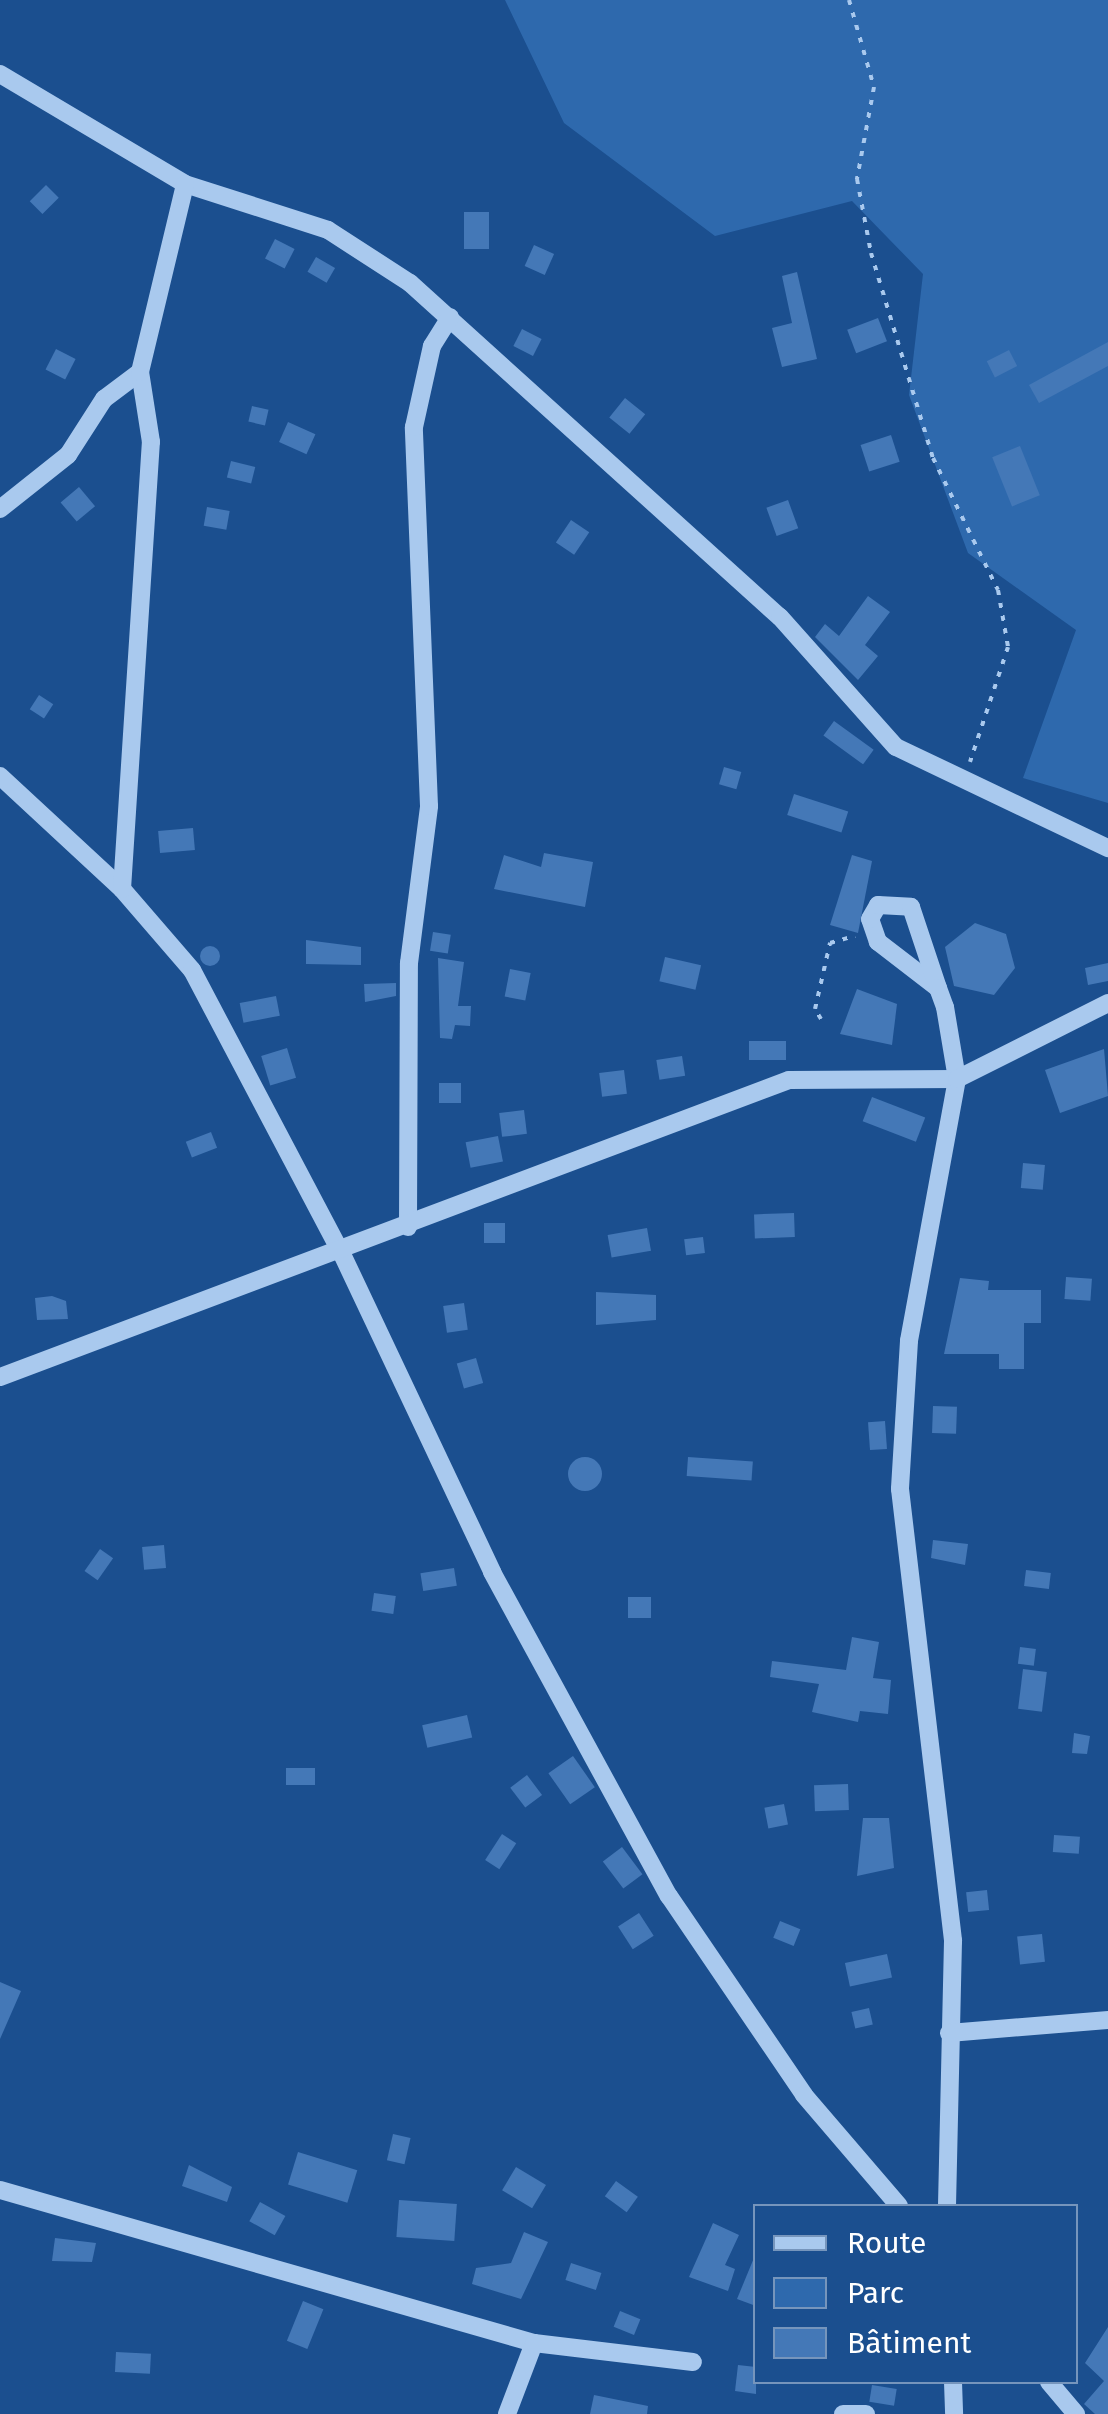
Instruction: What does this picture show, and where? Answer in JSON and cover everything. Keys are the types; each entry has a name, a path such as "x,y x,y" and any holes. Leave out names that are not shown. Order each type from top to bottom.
{"street":[{"path":"0,74 186,184 328,230 450,317 507,378 780,617 896,747 1108,848"},
{"path":"122,889 152,442 140,372 186,184"},
{"path":"408,1227 408,963 430,806 414,428 432,346 450,317"},
{"path":"0,508 68,454 104,399 140,372"},
{"path":"0,776 122,889 192,970 342,1254 492,1572 669,1896 804,2095 897,2204"},
{"path":"938,988 922,984 874,930 878,905 910,907 938,988 956,1079 909,1340 900,1489 954,1941 947,2204"},
{"path":"0,1377 342,1254 789,1080 956,1079 1108,1004"},
{"path":"949,2033 1108,2020"},
{"path":"0,2190 534,2344 693,2362"},
{"path":"507,2414 534,2344"},
{"path":"952,2384 954,2414"},
{"path":"1052,2384 1076,2414"},
{"path":"843,2414 866,2414"}],"path":[{"path":"849,0 874,87 857,179 871,253 932,458 998,590 1008,648 962,780"},
{"path":"821,1019 815,1009 830,943 874,930"}],"green space":[{"path":"505,0 1108,0 1108,803 1023,778 1076,630 968,553 909,395 923,274 852,201 715,236 564,123"}],"building":[{"path":"46,185 59,198 42,214 30,201"},
{"path":"464,212 489,212 489,249 464,249"},
{"path":"275,239 295,249 285,269 265,259"},
{"path":"534,245 554,254 545,275 525,266"},
{"path":"316,257 335,268 327,283 308,272"},
{"path":"797,272 817,359 782,367 772,328 792,323 782,276"},
{"path":"878,318 887,341 856,353 847,330"},
{"path":"522,329 542,339 533,356 513,346"},
{"path":"1108,342 1108,366 1039,403 1029,385"},
{"path":"56,349 76,359 65,379 46,369"},
{"path":"1009,350 1017,366 995,377 987,361"},
{"path":"625,398 645,414 629,434 609,417"},
{"path":"252,406 269,410 265,425 248,422"},
{"path":"288,422 315,434 306,454 279,442"},
{"path":"891,435 900,462 869,472 861,445"},
{"path":"1020,446 1040,495 1012,506 992,457"},
{"path":"231,461 255,467 251,484 227,477"},
{"path":"79,487 95,506 77,522 61,502"},
{"path":"788,500 798,528 777,536 766,508"},
{"path":"207,507 230,511 226,530 204,526"},
{"path":"571,520 589,532 574,555 556,542"},
{"path":"868,596 890,612 865,645 878,656 858,680 815,637 825,624 839,636"},
{"path":"39,695 53,704 44,719 30,709"},
{"path":"834,721 874,750 863,764 823,736"},
{"path":"724,767 741,772 736,789 719,784"},
{"path":"794,794 848,812 841,833 787,815"},
{"path":"193,828 195,850 160,853 158,831"},
{"path":"544,853 593,862 585,907 494,889 504,855 541,867"},
{"path":"852,855 872,861 858,933 830,925"},
{"path":"975,923 1006,934 1015,968 994,995 954,986 945,947"},
{"path":"433,932 451,935 448,954 430,951"},
{"path":"306,940 361,947 361,965 306,964"},
{"path":"206,946 214,946 220,956 214,966 206,966 200,960 200,952"},
{"path":"665,957 701,965 695,990 659,981"},
{"path":"438,958 464,962 458,1006 471,1006 470,1026 455,1025 452,1039 440,1038"},
{"path":"1108,963 1108,981 1088,985 1085,968"},
{"path":"510,969 531,973 525,1000 505,996"},
{"path":"396,983 396,996 365,1002 364,984"},
{"path":"857,989 897,1004 892,1045 840,1034"},
{"path":"276,996 280,1016 243,1023 240,1003"},
{"path":"749,1041 786,1041 786,1060 749,1060"},
{"path":"287,1048 296,1078 270,1086 261,1056"},
{"path":"1104,1049 1108,1096 1060,1113 1045,1070"},
{"path":"682,1056 685,1076 659,1080 656,1060"},
{"path":"624,1070 627,1094 602,1097 599,1073"},
{"path":"439,1083 461,1083 461,1103 439,1103"},
{"path":"872,1097 925,1117 916,1142 863,1121"},
{"path":"524,1110 527,1134 502,1137 499,1113"},
{"path":"211,1132 217,1148 192,1158 186,1142"},
{"path":"498,1136 503,1162 471,1168 466,1142"},
{"path":"1023,1163 1045,1165 1043,1190 1021,1188"},
{"path":"794,1213 795,1237 755,1238 754,1214"},
{"path":"484,1223 505,1223 505,1243 484,1243"},
{"path":"647,1228 651,1251 612,1258 608,1235"},
{"path":"703,1237 705,1253 686,1255 684,1239"},
{"path":"1066,1277 1092,1279 1090,1301 1064,1299"},
{"path":"960,1278 989,1281 988,1290 1041,1290 1041,1323 1024,1323 1024,1369 999,1369 999,1354 944,1354"},
{"path":"596,1292 656,1295 656,1320 596,1325"},
{"path":"52,1296 66,1301 68,1319 37,1320 35,1298"},
{"path":"464,1303 468,1330 447,1333 443,1306"},
{"path":"476,1358 483,1383 464,1389 457,1364"},
{"path":"933,1406 957,1407 956,1434 932,1433"},
{"path":"885,1421 887,1449 870,1450 868,1422"},
{"path":"585,1457 597,1462 602,1474 597,1486 585,1491 573,1486 568,1474 573,1462"},
{"path":"688,1457 753,1462 752,1480 687,1476"},
{"path":"933,1540 968,1544 965,1565 931,1558"},
{"path":"164,1545 166,1568 144,1570 142,1547"},
{"path":"100,1549 113,1558 98,1580 85,1571"},
{"path":"454,1568 457,1586 423,1591 420,1573"},
{"path":"1026,1570 1051,1573 1049,1589 1024,1586"},
{"path":"374,1593 396,1596 393,1614 371,1611"},
{"path":"628,1597 651,1597 651,1618 628,1618"},
{"path":"852,1637 879,1642 873,1678 891,1680 888,1714 860,1711 858,1722 812,1712 819,1684 770,1677 772,1661 846,1670"},
{"path":"1020,1647 1036,1649 1034,1666 1018,1664"},
{"path":"1023,1669 1047,1672 1042,1712 1018,1709"},
{"path":"467,1715 472,1737 427,1748 422,1725"},
{"path":"1074,1733 1090,1736 1087,1754 1072,1753"},
{"path":"573,1756 595,1787 570,1804 548,1773"},
{"path":"286,1768 315,1768 315,1785 286,1785"},
{"path":"527,1775 542,1795 525,1808 510,1788"},
{"path":"848,1784 849,1810 815,1811 814,1785"},
{"path":"784,1804 788,1825 768,1828 764,1808"},
{"path":"863,1818 889,1818 894,1868 857,1876"},
{"path":"502,1834 516,1843 499,1869 485,1860"},
{"path":"1054,1835 1080,1837 1079,1854 1053,1852"},
{"path":"622,1847 642,1874 623,1889 603,1861"},
{"path":"987,1890 989,1910 968,1912 966,1892"},
{"path":"639,1913 654,1936 633,1949 618,1927"},
{"path":"780,1921 800,1929 794,1946 773,1938"},
{"path":"1042,1934 1045,1962 1020,1964 1017,1937"},
{"path":"887,1954 892,1977 850,1986 845,1963"},
{"path":"0,1982 21,1991 0,2039"},
{"path":"869,2008 873,2025 855,2029 851,2012"},
{"path":"393,2134 411,2138 404,2164 387,2160"},
{"path":"298,2152 357,2170 347,2203 288,2185"},
{"path":"189,2165 232,2187 227,2202 182,2186"},
{"path":"516,2167 546,2185 532,2208 502,2190"},
{"path":"616,2181 638,2197 627,2212 605,2196"},
{"path":"399,2200 457,2204 454,2241 396,2237"},
{"path":"260,2202 285,2216 275,2235 249,2221"},
{"path":"713,2223 739,2235 725,2265 735,2269 728,2291 689,2277"},
{"path":"524,2232 548,2242 521,2299 472,2284 476,2268 511,2263"},
{"path":"55,2238 96,2243 92,2262 52,2261"},
{"path":"753,2260 753,2305 737,2299"},
{"path":"571,2263 601,2273 596,2290 565,2280"},
{"path":"303,2301 323,2309 307,2349 287,2341"},
{"path":"620,2311 640,2319 634,2335 614,2327"},
{"path":"1108,2327 1108,2414 1095,2414 1084,2404 1104,2381 1085,2363"},
{"path":"116,2352 151,2354 150,2374 115,2372"},
{"path":"738,2365 753,2367 756,2394 735,2391"},
{"path":"872,2385 897,2389 894,2406 869,2402"},
{"path":"594,2395 648,2406 647,2414 590,2414"}]}
